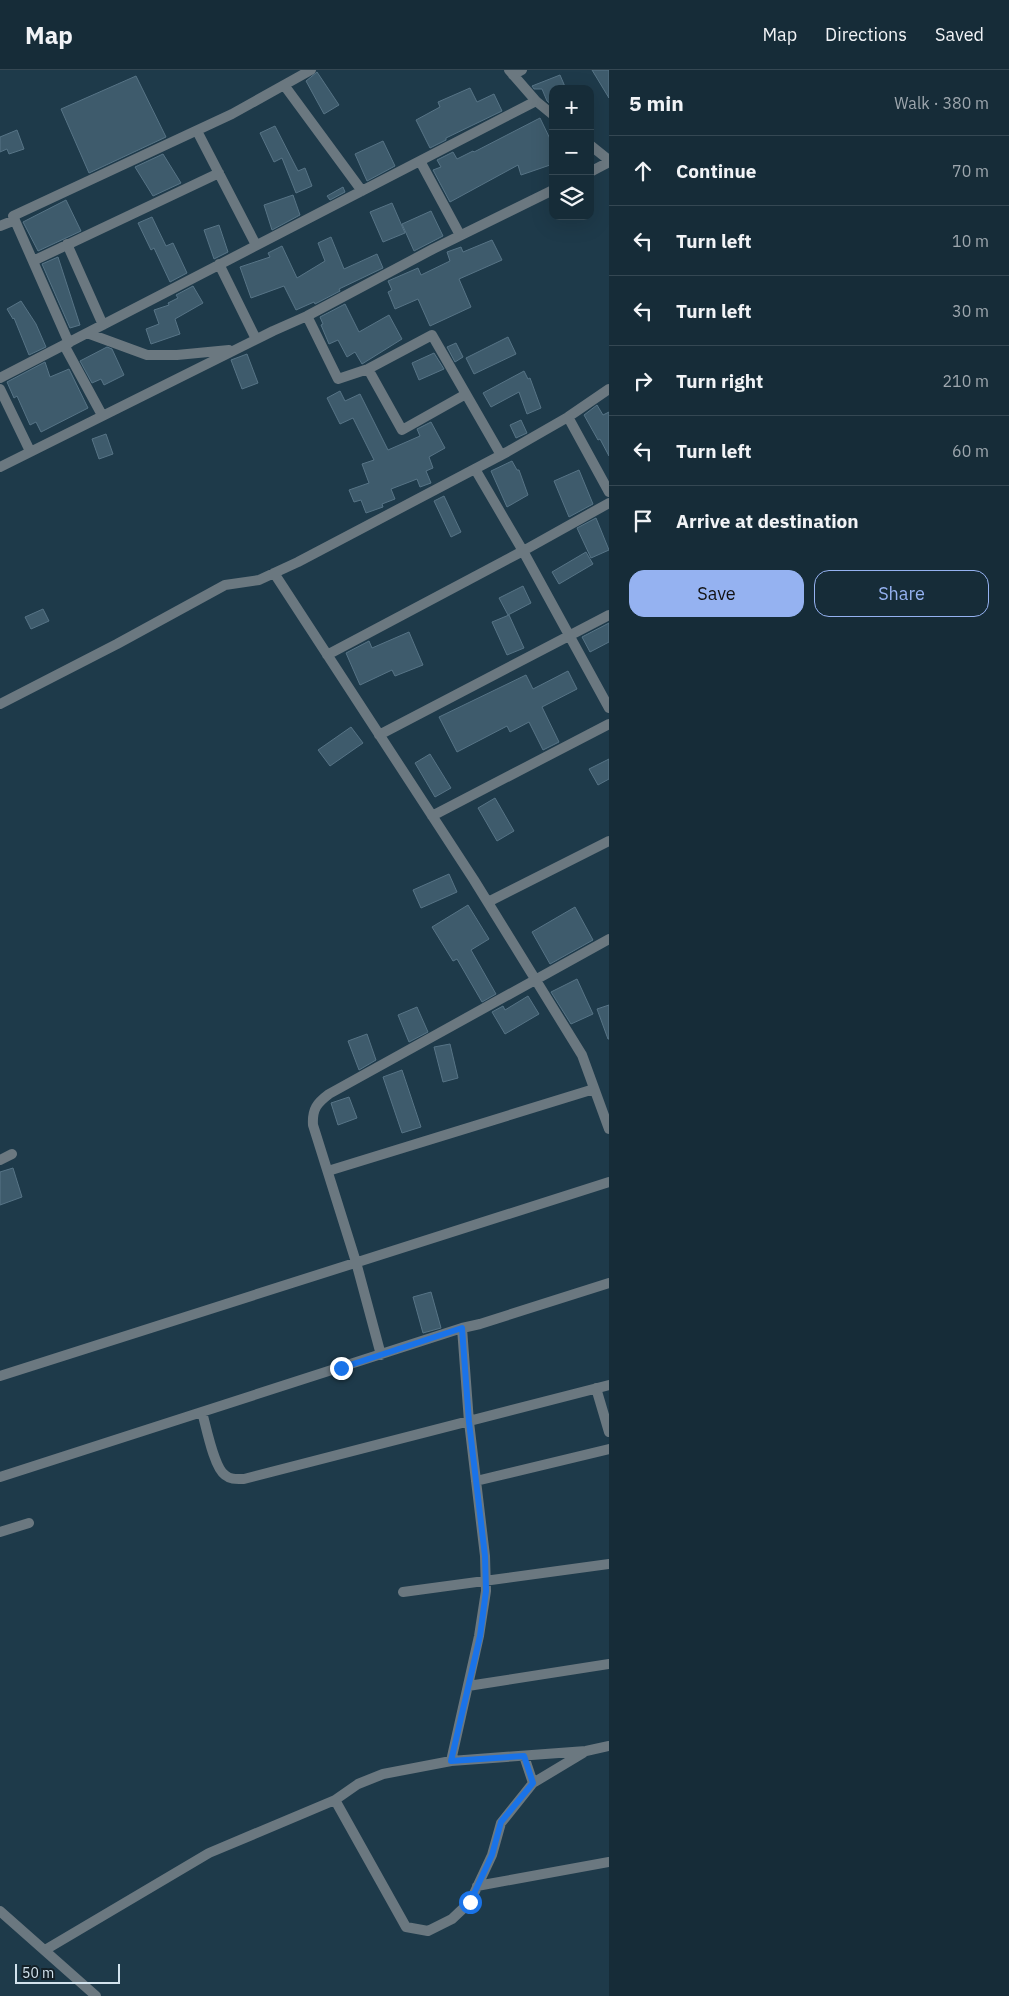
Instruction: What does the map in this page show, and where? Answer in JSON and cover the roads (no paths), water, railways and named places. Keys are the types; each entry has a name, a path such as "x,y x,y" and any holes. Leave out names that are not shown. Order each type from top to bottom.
{"street":[{"path":"102,416 66,344 13,216 232,114 312,70"},
{"path":"515,72 536,101 549,111"},
{"path":"284,85 362,191"},
{"path":"0,378 536,101"},
{"path":"197,131 256,245"},
{"path":"594,148 609,161 594,170"},
{"path":"420,161 460,235"},
{"path":"32,261 219,173"},
{"path":"0,467 256,339 307,316 460,235 549,192"},
{"path":"0,226 15,220"},
{"path":"67,244 103,325"},
{"path":"219,264 256,339"},
{"path":"307,316 338,379 368,370 432,335 501,455"},
{"path":"87,333 147,355 177,355 236,349"},
{"path":"368,370 402,430 466,394"},
{"path":"0,389 30,451"},
{"path":"0,704 117,644 225,585 259,580 274,573 501,455 568,417 609,389"},
{"path":"568,417 609,492"},
{"path":"475,469 524,551 609,708"},
{"path":"327,655 524,551 609,503"},
{"path":"274,573 488,902 582,1055 609,1129"},
{"path":"380,735 609,615"},
{"path":"432,816 609,724"},
{"path":"488,902 609,841"},
{"path":"381,1355 356,1262 313,1125 312,1114 316,1103 329,1094 609,939"},
{"path":"328,1171 594,1090"},
{"path":"0,1160 12,1154"},
{"path":"0,1376 609,1182"},
{"path":"0,1477 462,1328 609,1283"},
{"path":"451,1761 480,1636 486,1591 485,1556 469,1422 462,1328"},
{"path":"202,1412 218,1466 224,1475 232,1479 244,1479 469,1422 609,1384"},
{"path":"596,1388 609,1432"},
{"path":"476,1481 609,1448"},
{"path":"0,1532 29,1523"},
{"path":"403,1592 609,1564"},
{"path":"468,1686 609,1664"},
{"path":"45,1950 209,1853 335,1800 358,1784 383,1774 451,1761 586,1751 609,1746"},
{"path":"335,1800 406,1927 428,1931 452,1919 470,1902 492,1855 501,1822 533,1783 586,1751"},
{"path":"524,1756 533,1783"},
{"path":"477,1886 609,1862"},
{"path":"0,1911 96,1996"}]}
